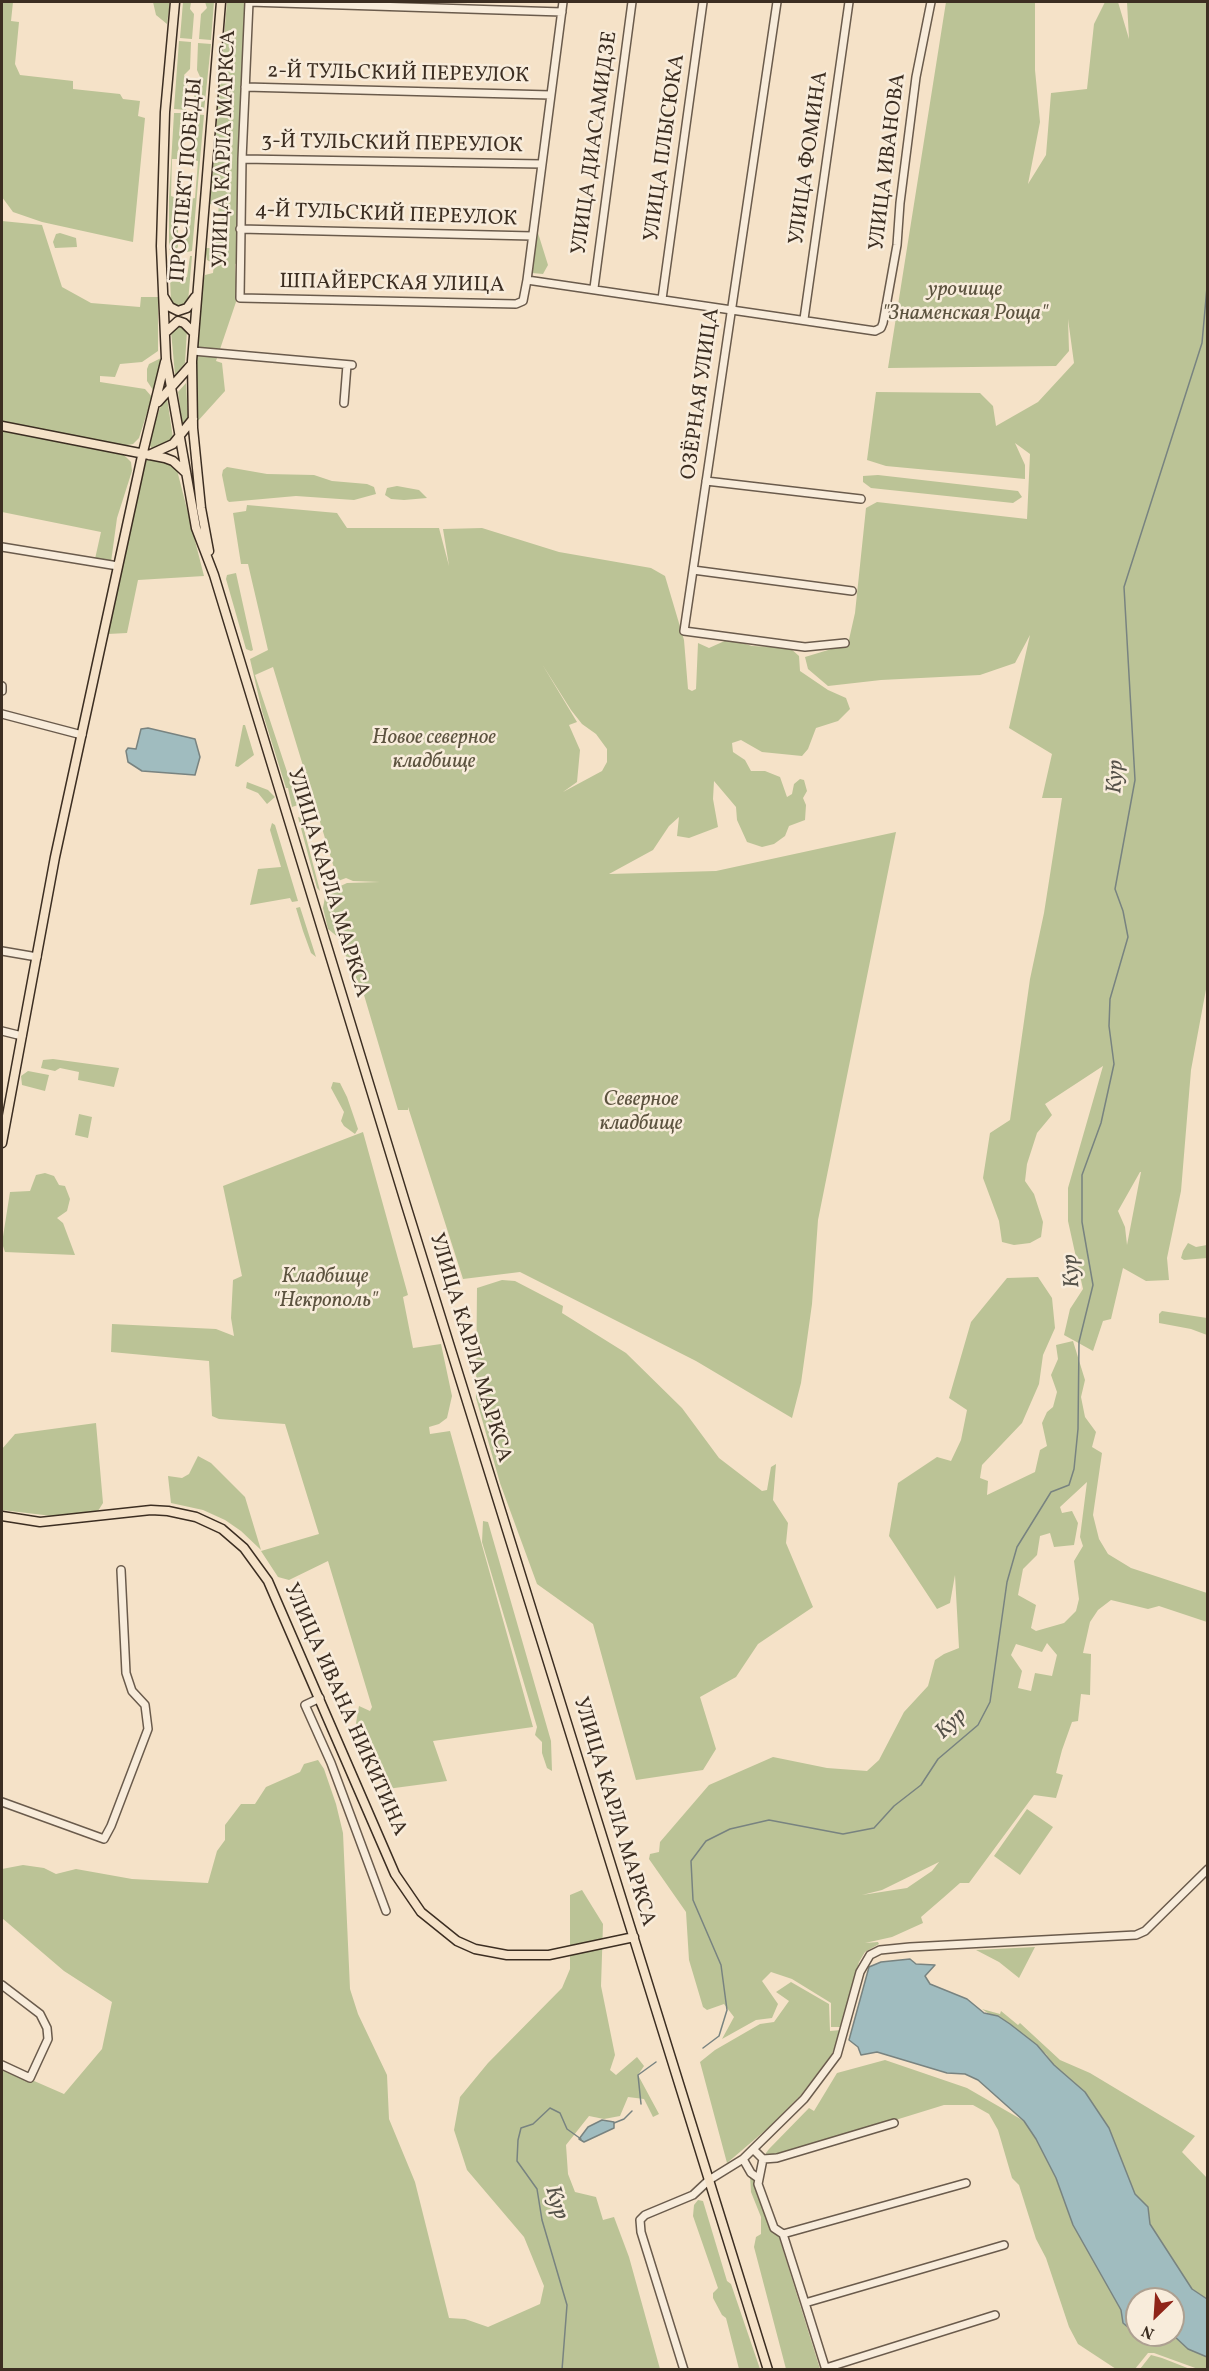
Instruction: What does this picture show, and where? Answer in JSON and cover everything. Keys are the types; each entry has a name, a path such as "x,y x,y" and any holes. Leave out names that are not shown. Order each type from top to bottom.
{"main road":[{"name":"ПРОСПЕКТ ПОБЕДЫ","path":"166,359 161,201 165,112 175,2"},
{"name":"ПРОСПЕКТ ПОБЕДЫ","path":"214,575 201,508 193,418 192,361 221,2"},
{"path":"163,294 170,307 178,311 187,308 197,294"},
{"path":"166,333 178,321 184,322 194,333"},
{"path":"2,1143 82,735 142,456 166,359"},
{"name":"УЛИЦА КАРЛА МАРКСА","path":"166,359 196,528 214,575 768,2370"},
{"path":"156,405 188,370 192,361"},
{"path":"142,456 161,452 179,438 193,418"},
{"path":"2,426 173,461 185,472"},
{"name":"УЛИЦА ИВАНА НИКИТИНА","path":"2,1516 20,1521 40,1522 141,1511 168,1511 196,1517 222,1529 254,1559 268,1581 395,1874 421,1912 442,1932 475,1949 528,1956 634,1937"}],"street":[{"path":"249,2 562,12"},
{"name":"УЛИЦА КАРЛА МАРКСА","path":"240,298 242,159 249,2"},
{"path":"527,280 563,2"},
{"name":"УЛИЦА ДИАСАМИДЗЕ","path":"594,288 632,2"},
{"name":"УЛИЦА ПЛЫСЮКА","path":"662,299 703,2"},
{"name":"ОЗЁРНАЯ УЛИЦА","path":"777,2 684,631 806,647 845,643"},
{"name":"УЛИЦА ФОМИНА","path":"804,319 849,2"},
{"name":"УЛИЦА ИВАНОВА","path":"881,328 897,245 916,77 931,2"},
{"name":"2-Й ТУЛЬСКИЙ ПЕРЕУЛОК","path":"245,87 551,94"},
{"name":"3-Й ТУЛЬСКИЙ ПЕРЕУЛОК","path":"242,159 542,164"},
{"name":"4-Й ТУЛЬСКИЙ ПЕРЕУЛОК","path":"240,229 531,236"},
{"name":"ШПАЙЕРСКАЯ УЛИЦА","path":"240,298 516,304 523,301 527,280 875,331 881,328"},
{"path":"193,351 349,365 344,403"},
{"path":"706,481 861,499"},
{"path":"2,547 118,566"},
{"path":"693,570 852,591"},
{"path":"2,686 2,691"},
{"path":"2,714 82,735"},
{"path":"2,951 37,957"},
{"path":"2,1031 22,1036"},
{"path":"2,1802 104,1839 148,1729 145,1705 132,1691 126,1673 121,1570"},
{"path":"320,1698 305,1705 332,1764 386,1911"},
{"path":"684,2370 640,2232 640,2220 645,2215 693,2195 709,2181 743,2159 804,2099 837,2055 863,1963 880,1950 1136,1935 1145,1931 1208,1869"},
{"path":"2,1985 40,2014 47,2028 44,2052 30,2078 2,2065"},
{"path":"754,2150 763,2159 777,2158 894,2122"},
{"path":"743,2159 751,2173 758,2178"},
{"path":"763,2159 758,2178 774,2228 783,2234 826,2369 995,2315"},
{"path":"783,2234 966,2183"},
{"path":"805,2303 1004,2245"}],"green space":[{"path":"2,2 13,2 11,21 19,22 15,64 20,75 73,81 73,89 120,94 123,99 140,101 138,116 145,118 133,242 42,222 13,212 2,197"},
{"path":"153,2 170,2 167,24 156,15"},
{"path":"183,2 191,2 190,9 194,14 192,39 180,38"},
{"path":"205,2 214,2 211,40 199,39 201,14 207,8"},
{"path":"227,2 248,2 238,263 235,264 237,299 216,361 222,363 225,391 197,422 197,355 202,285 205,275 213,273 214,264 207,260 205,248 215,248 216,239 220,237 222,216 218,214 219,205 210,204"},
{"name":"урочище \"Знаменская Роща\"","path":"946,2 1035,2 1035,70 1040,122 1028,184 1046,155 1051,93 1087,89 1094,24 1105,2 1118,2 1129,39 1127,2 1207,2 1207,984 1191,1070 1181,1191 1167,1258 1169,1280 1146,1281 1123,1268 1111,1319 1103,1321 1093,1351 1064,1335 1070,1309 1083,1289 1068,1221 1068,1188 1103,1066 1045,1104 1052,1115 1037,1133 1027,1164 1025,1181 1034,1194 1043,1222 1041,1237 1030,1243 1014,1245 1002,1242 999,1221 983,1178 990,1133 1010,1120 1030,979 1044,913 1062,798 1042,798 1052,754 1009,728 1030,635 1015,663 980,675 881,680 828,686 808,669 805,657 848,644 855,613 866,508 877,502 1027,519 1030,454 1015,443 1025,465 1025,479 886,466 867,460 876,392 980,393 993,406 996,426 1038,402 1074,363 1068,319 1069,351 1056,366 888,368","holes":["1141,1172 1127,1245 1125,1227 1118,1211"]},
{"path":"179,41 191,42 190,69 184,75 188,85 186,110 174,109"},
{"path":"198,43 211,44 204,111 193,110 195,85 201,79 197,70"},
{"path":"174,113 184,113 177,159 172,159 171,196 179,199 179,215 176,217 175,225 178,229 178,247 175,250 169,250 169,197"},
{"path":"193,114 204,115 192,251 187,252 185,229 188,228 189,219 185,215 186,200 195,198 198,161 193,160"},
{"path":"2,221 42,225 62,287 91,303 140,307 141,297 158,297 158,351 142,362 120,364 115,377 100,376 100,382 145,389 152,397 139,438 133,444 122,446 2,422"},
{"path":"538,233 548,265 543,274 532,273 531,269"},
{"path":"56,234 76,238 77,247 55,248 53,242"},
{"path":"169,255 172,274 179,281 187,277 190,256 192,256 188,302 179,307 171,302"},
{"path":"180,324 187,330 185,363 175,375 171,331"},
{"path":"161,358 155,390 153,390 147,381 147,369 149,364"},
{"path":"186,383 188,419 183,428 178,392"},
{"path":"167,398 173,438 152,449 149,444 151,434 163,399"},
{"path":"2,428 123,454 131,462 132,471 117,518 111,562 95,559 101,532 2,512"},
{"path":"150,459 176,466 204,576 138,580 127,633 108,634 144,462"},
{"path":"227,467 267,474 314,475 332,481 367,484 374,487 376,494 354,500 296,496 229,502 222,475 223,470"},
{"path":"878,475 1018,491 1022,497 1013,503 871,488 863,482 863,476"},
{"path":"397,486 419,490 427,498 404,500 391,499 385,495 387,488"},
{"path":"247,505 337,513 347,528 439,528 449,566 443,529 482,528 559,552 651,568 665,576 684,640 688,689 692,691 696,689 698,643 709,648 729,639 752,646 790,648 799,656 800,671 828,690 846,698 850,709 838,721 816,728 808,749 802,756 762,752 741,740 732,743 733,752 745,760 751,771 765,771 780,777 787,797 792,794 794,784 800,779 804,780 807,791 803,798 806,805 805,820 789,826 785,836 774,844 762,847 747,842 737,820 736,807 714,781 713,799 718,827 689,838 677,836 679,817 669,826 653,850 609,874 716,871 896,832 818,1220 812,1304 801,1383 792,1418 696,1361 520,1272 463,1279 408,1107 408,1110 398,1110 364,995 345,954 344,942 328,929 323,908 329,887 334,889 347,883 380,882 353,881 346,878 338,881 273,667 255,675 298,805 292,807 288,788 286,788 262,711 250,659 268,650 248,564 241,564 233,513 246,511","holes":["542,664 582,724 596,734 607,749 607,762 602,771 563,792 577,782 580,750 569,725 577,722"]},
{"path":"236,573 253,650 251,651 246,649 226,579 227,575"},
{"path":"243,725 245,725 254,755 238,767 235,766"},
{"path":"247,782 268,790 275,797 267,804 258,793 246,788"},
{"path":"298,817 301,818 320,891 317,888"},
{"path":"272,823 275,825 298,901 292,902 290,898 250,905 258,869 281,867 270,830"},
{"path":"300,907 316,957 311,953 303,931 296,908"},
{"path":"53,1059 119,1068 114,1087 78,1080 79,1072 60,1068 55,1071 41,1068 43,1060"},
{"path":"28,1071 49,1075 45,1091 22,1085 21,1076"},
{"path":"333,1082 340,1083 347,1097 358,1129 355,1134 341,1121 344,1112 331,1088"},
{"path":"79,1114 92,1117 88,1138 75,1135"},
{"name":"Кладбище \"Некрополь\"","path":"363,1132 408,1295 403,1297 413,1348 441,1344 452,1396 447,1418 429,1427 430,1434 450,1431 533,1727 433,1741 447,1781 387,1789 356,1723 359,1706 370,1711 372,1707 328,1561 289,1580 278,1577 261,1551 319,1534 285,1424 219,1419 212,1416 209,1361 111,1352 112,1324 216,1329 234,1336 231,1318 233,1280 242,1276 223,1186"},
{"path":"45,1173 54,1176 59,1185 65,1186 70,1199 67,1211 57,1218 63,1223 75,1255 5,1252 2,1243 10,1192 30,1191 36,1175"},
{"path":"1188,1243 1196,1247 1207,1245 1207,1258 1184,1260 1181,1258"},
{"path":"1038,1277 1052,1298 1055,1328 1043,1355 1039,1384 1022,1423 982,1465 980,1478 988,1481 987,1495 1035,1472 1040,1450 1047,1446 1042,1423 1047,1412 1053,1407 1057,1392 1051,1375 1058,1359 1056,1345 1073,1341 1085,1380 1081,1397 1085,1417 1096,1432 1092,1447 1102,1453 1093,1515 1099,1539 1108,1554 1131,1568 1207,1593 1207,1622 1159,1606 1148,1609 1111,1600 1098,1610 1090,1622 1083,1653 1091,1654 1090,1695 1081,1694 1078,1721 1072,1722 1062,1750 1056,1773 1063,1775 1056,1798 1034,1795 969,1883 960,1883 921,1917 923,1923 892,1937 865,1943 878,1942 879,1944 865,1952 859,1962 841,2027 831,2027 831,2003 792,1979 771,1972 762,1981 778,2004 772,2018 756,2020 722,2039 734,2017 724,2004 707,2010 703,2007 689,1960 686,1912 649,1859 650,1854 659,1852 660,1842 709,1785 773,1757 827,1768 867,1771 879,1760 904,1712 928,1686 935,1660 959,1648 955,1575 950,1603 937,1609 889,1536 898,1483 937,1457 951,1461 961,1440 967,1410 949,1398 971,1322 1007,1278","holes":["1087,1482 1080,1537 1083,1546 1074,1561 1079,1599 1076,1611 1064,1623 1036,1631 1031,1628 1036,1605 1018,1595 1023,1569 1037,1555 1040,1536 1050,1533 1054,1547 1074,1545 1078,1523 1072,1511 1062,1513 1060,1507","1047,1643 1057,1655 1052,1676 1035,1673 1031,1691 1018,1688 1022,1671 1011,1655 1016,1644 1042,1652","939,1862 932,1871 907,1888 862,1895 882,1890"]},
{"path":"502,1280 515,1281 563,1306 562,1313 626,1353 682,1408 719,1458 762,1491 767,1490 771,1467 776,1464 773,1500 788,1523 786,1543 813,1607 758,1644 736,1677 700,1697 716,1749 703,1770 636,1780 593,1624 537,1584 500,1483 476,1398 477,1288"},
{"path":"1162,1311 1207,1318 1207,1335 1191,1329 1159,1323 1159,1314"},
{"path":"96,1423 103,1503 98,1511 52,1516 2,1510 2,1449 15,1434"},
{"path":"198,1456 211,1463 245,1497 261,1550 225,1520 203,1510 171,1503 168,1476 182,1478 189,1474"},
{"path":"483,1521 488,1522 551,1741 552,1771 547,1768 542,1753 542,1742 535,1735 537,1727 482,1542"},
{"path":"318,1760 324,1769 336,1804 343,1833 350,1989 358,2014 387,2075 389,2119 415,2182 449,2318 465,2319 488,2327 540,2304 544,2286 524,2237 467,2170 454,2130 460,2097 488,2063 562,1988 570,1969 570,1895 582,1890 603,1924 601,1986 615,2055 610,2070 616,2075 637,2057 644,2066 638,2075 659,2114 653,2117 644,2099 628,2097 620,2116 604,2119 589,2116 566,2145 568,2174 575,2192 596,2197 603,2220 614,2217 629,2257 660,2369 2,2369 2,2067 64,2094 102,2049 112,2002 64,1971 2,1918 2,1869 23,1865 44,1868 56,1874 76,1869 132,1879 208,1883 217,1851 225,1840 225,1825 241,1804 255,1804 266,1787 300,1772 304,1764"},
{"path":"1027,1809 1053,1827 1020,1875 994,1856"},
{"path":"1035,1947 1019,1978 999,1962 976,1950"},
{"path":"791,1982 829,2004 830,2031 841,2030 832,2054 800,2096 768,2128 727,2163 700,2062 715,2050 760,2024 774,2022 789,2001 776,1992"},
{"path":"982,2009 1000,2014 1001,2011 1018,2025 1020,2023 1060,2060 1090,2073 1195,2136 1182,2152 1207,2178 1207,2299 1192,2289 1150,2224 1148,2207 1135,2194 1109,2128 1085,2092 1054,2065 1046,2054"},
{"path":"885,2060 967,2088 1024,2121 1056,2178 1073,2225 1121,2310 1125,2325 1125,2347 1185,2346 1207,2357 1207,2369 1198,2369 1154,2353 1148,2353 1135,2369 1116,2369 1078,2344 1069,2327 1046,2258 1036,2239 1019,2185 1012,2178 998,2130 989,2114 973,2105 944,2105 766,2160 766,2153 769,2149 809,2108 814,2111 837,2073"},
{"path":"750,2176 757,2179 772,2230 779,2237 820,2369 786,2369 754,2247 756,2237 761,2234 761,2217 751,2192"},
{"path":"698,2200 703,2201 727,2281 731,2284 760,2369 739,2369 726,2318 713,2298 713,2293 718,2288 693,2216 694,2205"},
{"path":"1151,2355 1162,2358 1190,2369 1140,2369"}],"water":[{"path":"148,728 195,739 200,757 195,775 142,771 128,762 126,751 128,748 136,749 141,729"},
{"path":"910,1959 916,1964 935,1965 925,1976 930,1984 967,1999 984,2013 998,2016 1010,2024 1037,2045 1054,2065 1085,2092 1109,2128 1135,2194 1148,2207 1150,2224 1192,2289 1207,2299 1207,2357 1185,2346 1185,2287 1125,2287 1125,2325 1123,2323 1121,2310 1073,2225 1056,2178 1036,2139 1024,2121 978,2080 965,2074 947,2073 877,2052 861,2055 858,2047 849,2040 869,1967 881,1962"},
{"path":"602,2120 614,2122 614,2128 584,2142 579,2139 588,2127"}],"waterway":[{"name":"Кур","path":"703,2048 719,2036 727,2010 721,1965 693,1900 691,1861 706,1841 730,1829 769,1820 843,1834 874,1828 894,1806 921,1785 938,1759 978,1725 990,1702 1007,1582 1017,1547 1051,1492 1069,1485 1074,1469 1078,1429 1079,1342 1093,1285 1082,1222 1082,1175 1101,1123 1114,1064 1109,1026 1110,999 1128,937 1123,911 1115,889 1135,780 1124,587 1202,343 1208,276"},
{"path":"641,2104 638,2075 656,2062"},
{"name":"Кур","path":"562,2370 567,2305 542,2220 537,2189 517,2161 518,2140 521,2128 533,2124 550,2108 560,2113 567,2129 581,2139"},
{"name":"Кур","path":"614,2123 624,2119 632,2111"}],"park label":[{"name":"Новое северное кладбище","path":"434,751"},
{"name":"Северное кладбище","path":"641,1113"}]}
